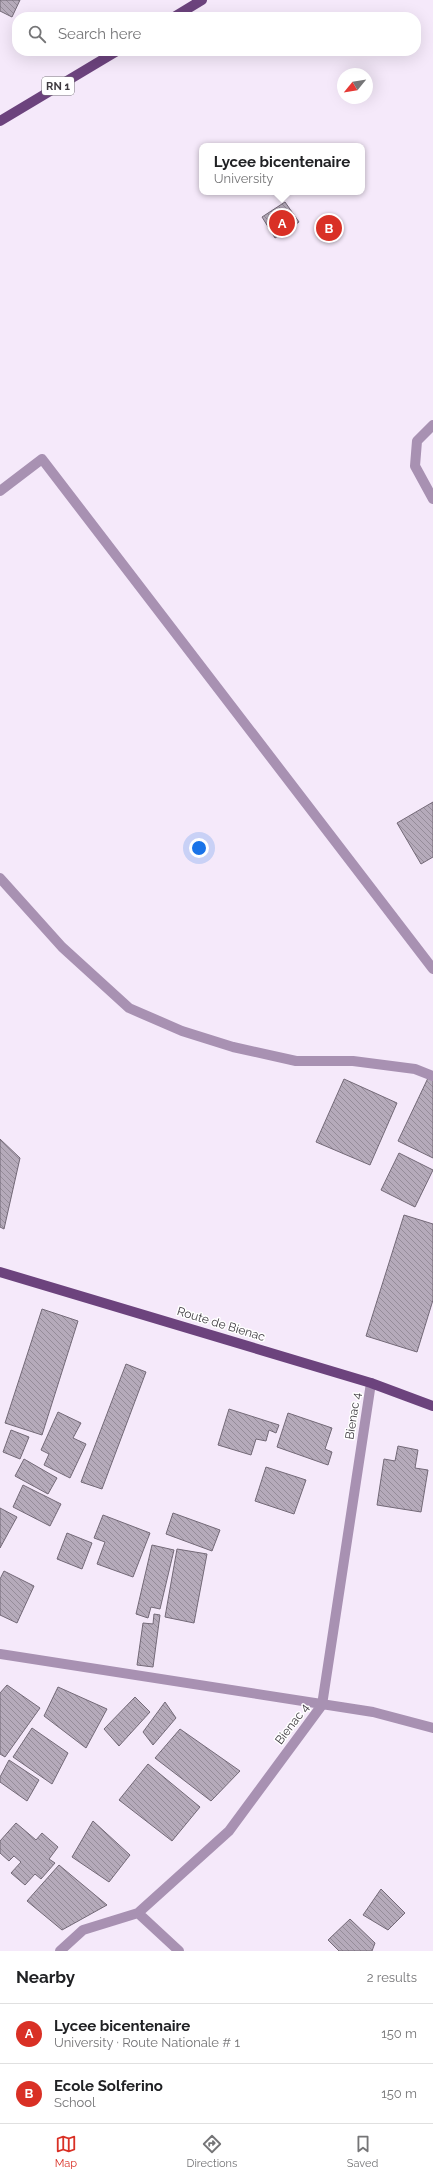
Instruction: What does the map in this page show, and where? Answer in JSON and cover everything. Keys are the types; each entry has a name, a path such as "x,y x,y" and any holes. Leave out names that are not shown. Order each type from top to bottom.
{"main road":[{"path":"182,12 202,0"},
{"name":"RN 1","path":"0,121 109,56"},
{"name":"Route de Bienac","path":"0,1272 372,1383 433,1406"}],"street":[{"path":"433,425 418,441 415,466 433,499"},
{"path":"0,491 42,459 433,969"},
{"path":"0,878 62,947 129,1008 182,1031 233,1047 296,1061 354,1061 415,1069 433,1076"},
{"name":"Bienac 4","path":"60,1951 83,1930 138,1914 229,1831 322,1705 372,1383"},
{"path":"0,1654 373,1712 433,1728"},
{"path":"138,1914 179,1951"}],"building":[{"path":"0,0 20,0 14,12 12,12 12,17 0,11"},
{"path":"285,202 299,222 275,238 262,217"},
{"path":"433,802 433,857 421,864 397,823"},
{"path":"428,1078 433,1080 433,1158 398,1141"},
{"path":"344,1079 397,1103 370,1165 316,1142"},
{"path":"0,1139 20,1158 4,1229 0,1227"},
{"path":"399,1153 433,1170 415,1207 381,1190"},
{"path":"404,1215 433,1224 433,1300 417,1352 366,1336"},
{"path":"42,1309 78,1321 42,1435 5,1423"},
{"path":"126,1364 146,1372 102,1489 81,1482"},
{"path":"229,1409 279,1425 276,1433 269,1430 266,1441 256,1439 251,1455 218,1445"},
{"path":"58,1412 81,1423 73,1438 86,1444 70,1478 44,1465 49,1454 41,1450"},
{"path":"288,1413 332,1428 325,1449 332,1452 328,1465 277,1447"},
{"path":"11,1430 29,1437 20,1459 3,1452"},
{"path":"398,1446 418,1450 415,1468 428,1470 421,1512 377,1505 384,1459 395,1461"},
{"path":"24,1459 57,1478 48,1494 15,1476"},
{"path":"266,1467 306,1480 294,1514 255,1501"},
{"path":"23,1485 61,1504 50,1526 13,1507"},
{"path":"0,1508 17,1517 0,1548"},
{"path":"173,1513 220,1530 212,1551 166,1534"},
{"path":"103,1515 150,1533 133,1577 97,1564 105,1542 94,1538"},
{"path":"67,1533 92,1543 82,1569 57,1559"},
{"path":"152,1545 174,1550 160,1609 151,1607 148,1618 136,1614"},
{"path":"177,1549 207,1554 194,1623 165,1617"},
{"path":"4,1571 34,1586 17,1623 0,1615 0,1579"},
{"path":"154,1614 160,1615 153,1667 137,1665 143,1623 153,1624"},
{"path":"7,1685 40,1708 5,1757 0,1754 0,1693"},
{"path":"58,1687 107,1709 86,1748 44,1716"},
{"path":"135,1697 150,1712 119,1746 104,1729"},
{"path":"165,1702 176,1718 153,1745 143,1732"},
{"path":"32,1728 68,1753 52,1784 13,1757"},
{"path":"180,1729 240,1771 211,1801 155,1758"},
{"path":"9,1760 39,1780 27,1801 0,1782 0,1777"},
{"path":"148,1764 200,1807 172,1841 119,1800"},
{"path":"93,1821 130,1855 109,1882 72,1857"},
{"path":"16,1823 36,1840 42,1833 58,1847 49,1859 55,1863 41,1879 35,1874 25,1885 11,1873 21,1862 14,1856 9,1861 0,1853 0,1841"},
{"path":"59,1865 107,1905 62,1930 27,1901"},
{"path":"381,1889 405,1913 388,1930 363,1915"},
{"path":"350,1919 375,1943 372,1951 339,1951 328,1940"}],"place":[{"name":"Lycee bicentenaire","path":"282,223"},
{"name":"Ecole Solferino","path":"329,228"}]}
